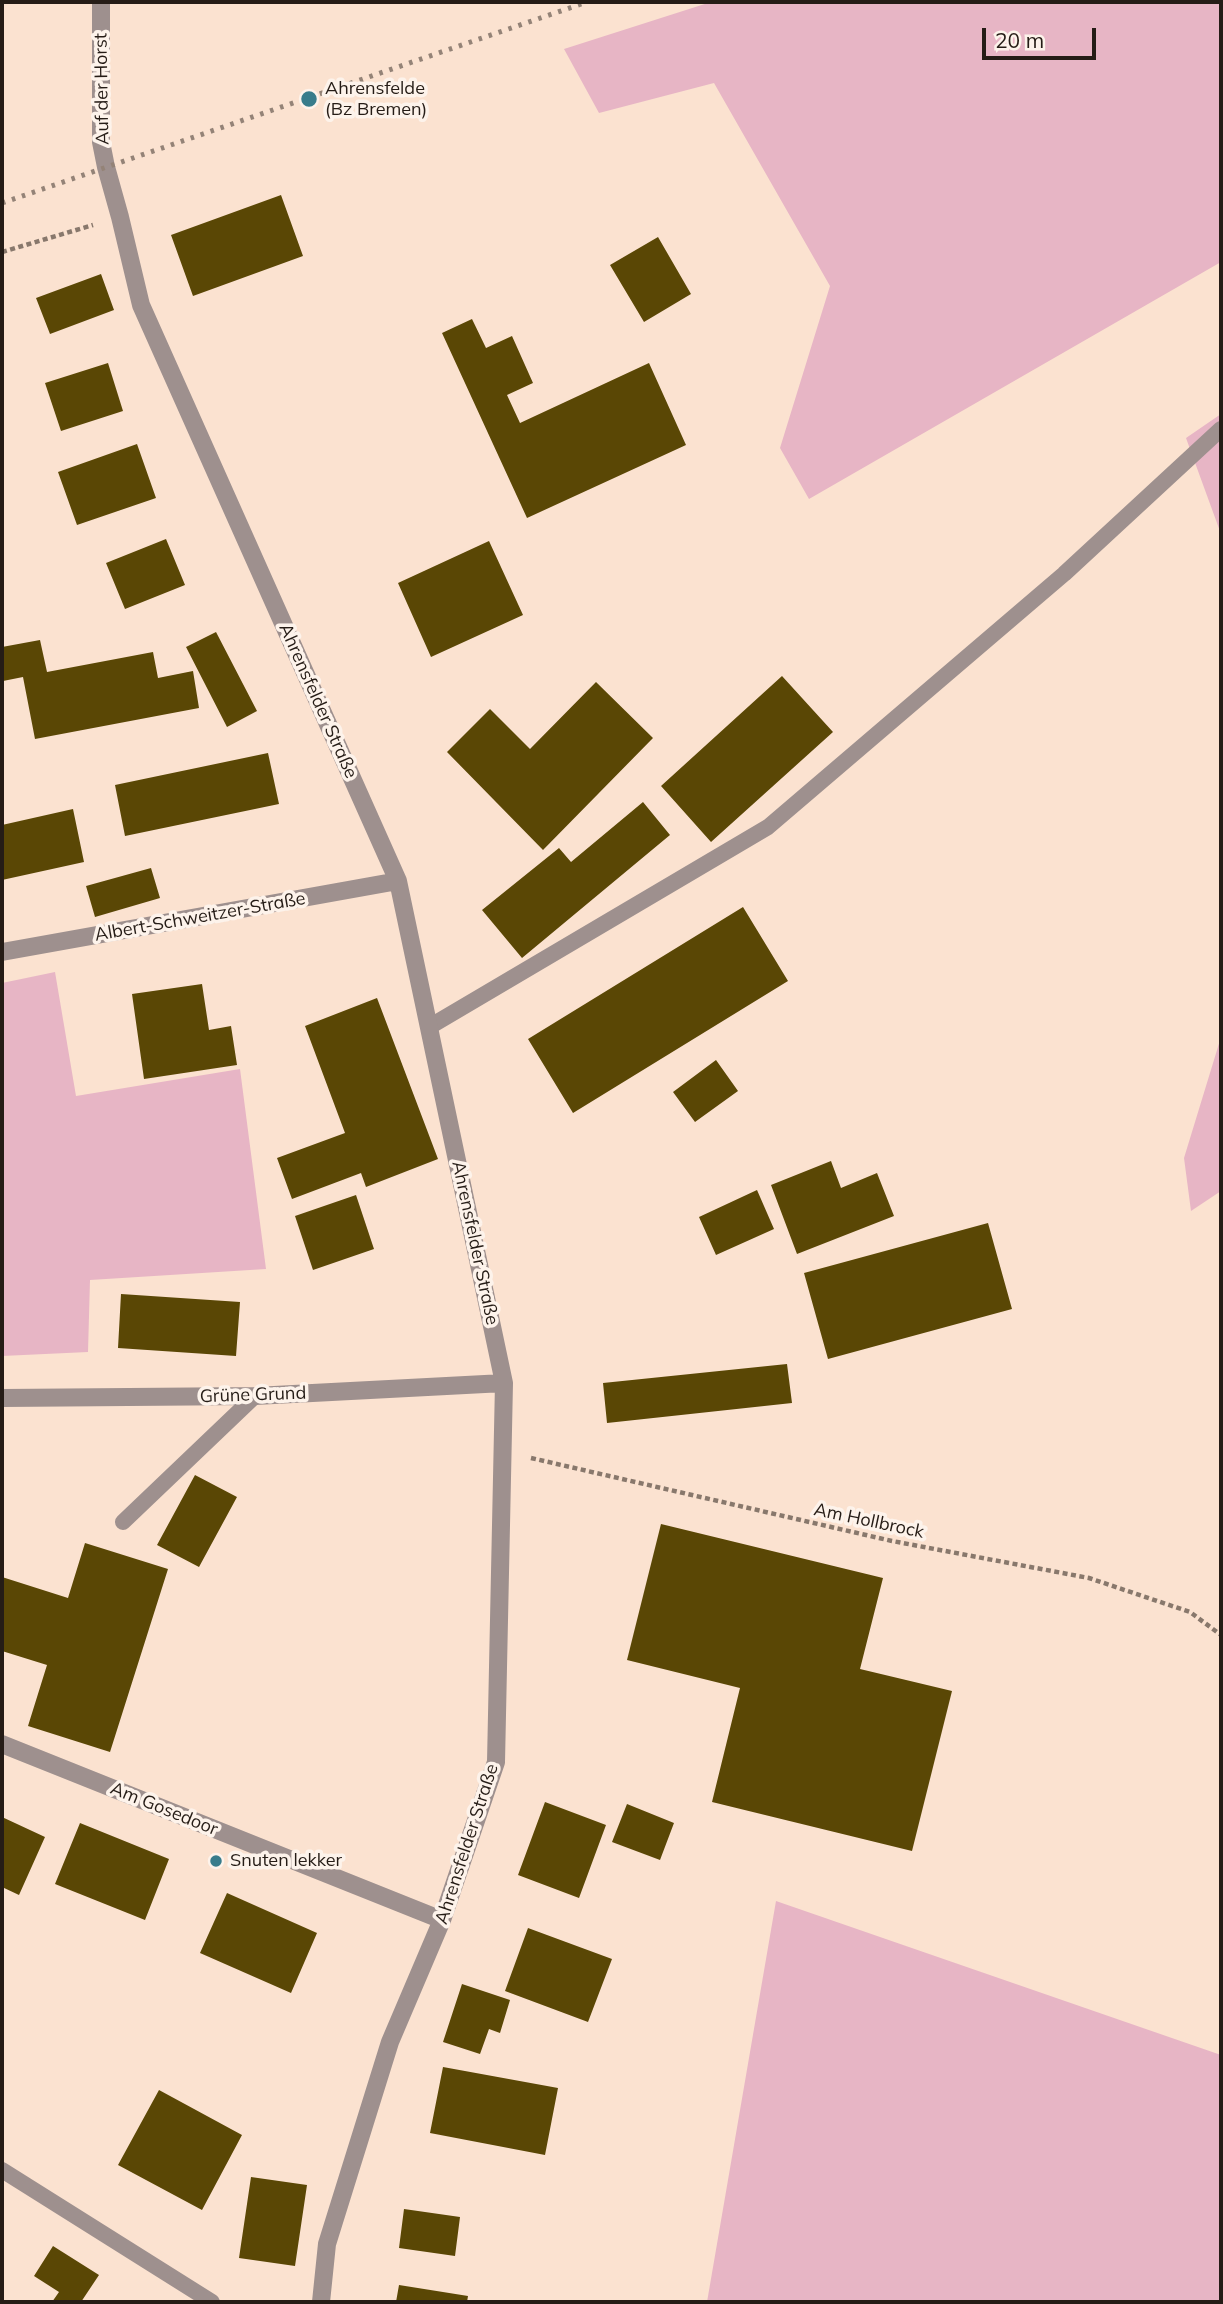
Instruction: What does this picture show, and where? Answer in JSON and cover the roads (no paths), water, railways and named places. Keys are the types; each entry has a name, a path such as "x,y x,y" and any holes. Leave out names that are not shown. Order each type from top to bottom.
{"street":[{"name":"Auf der Horst","path":"101,2 101,142 120,216"},
{"name":"Ahrensfelder Straße","path":"120,216 141,304 398,881 504,1383 496,1762 442,1920 390,2042 327,2244 321,2302"},
{"name":"Albert-Schweitzer-Straße","path":"2,952 398,881"},
{"name":"Grüne Grund","path":"2,1398 255,1396 504,1383"},
{"name":"Am Gosedoor","path":"2,1744 442,1920"}],"lane":[{"path":"429,1027 768,827 1064,573 1221,429"},
{"path":"123,1522 255,1396"},
{"path":"2,2169 212,2302"}],"railway":[{"path":"2,203 587,2"}],"place":[{"name":"Ahrensfelde (Bz Bremen)","path":"309,99"},
{"name":"Snuten lekker","path":"216,1861"}]}
